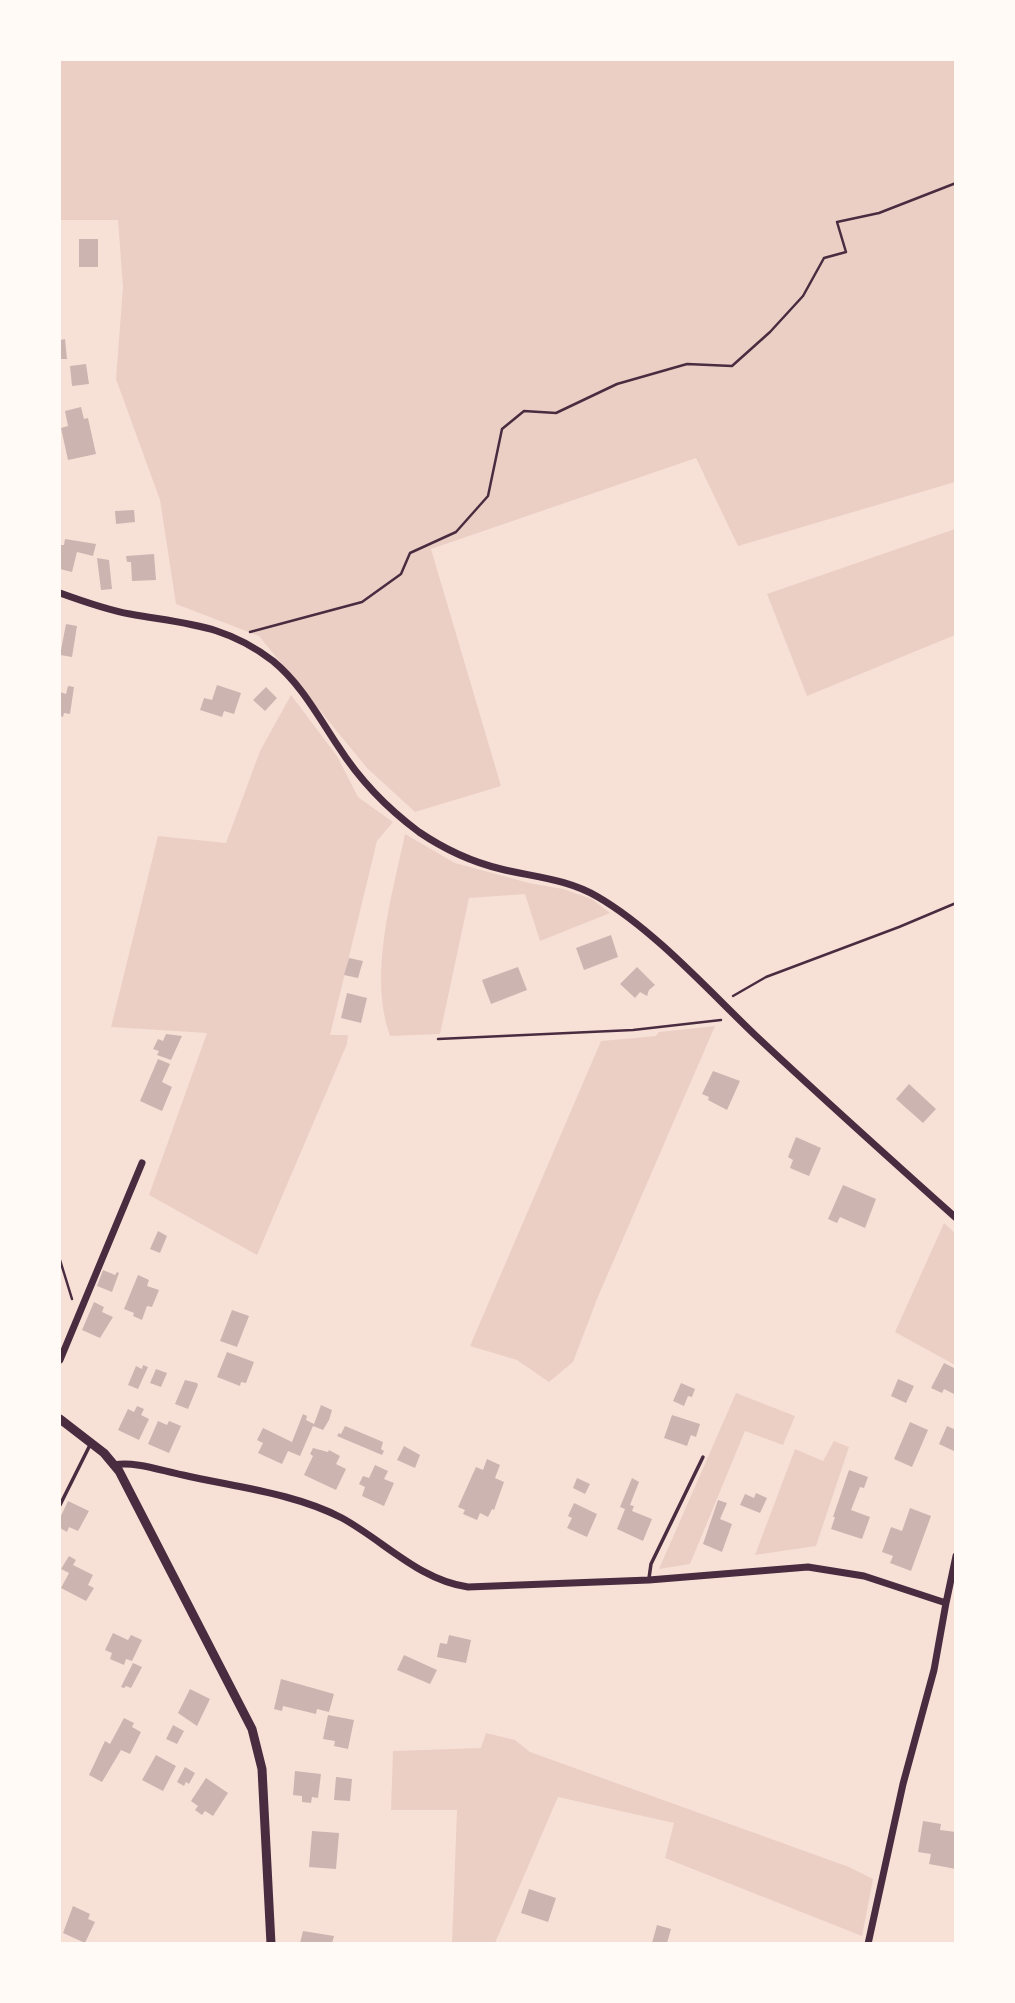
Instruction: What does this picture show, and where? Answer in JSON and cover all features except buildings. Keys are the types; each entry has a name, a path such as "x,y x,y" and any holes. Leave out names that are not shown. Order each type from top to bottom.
{"street":[{"path":"60,593 128,614 188,622 233,636 274,662 299,687 360,776 380,798 417,830 436,843 479,863 579,887 628,917 956,1218"},
{"path":"60,1360 142,1163"},
{"path":"60,1419 92,1443 114,1465 124,1480 252,1729 262,1769 271,1944"},
{"path":"114,1465 159,1470 312,1505 343,1519 431,1575 459,1586 649,1580 818,1567 864,1576 946,1604"},
{"path":"868,1944 903,1784 934,1670 956,1556"}],"lane":[{"path":"60,1505 92,1443"},
{"path":"649,1580 652,1564 703,1457"}],"path":[{"path":"233,636 362,602 401,573 410,552 456,532 488,496 502,429 524,411 556,413 617,384 687,364 732,366 803,296 824,258 846,252 837,222 880,213 956,183"},
{"path":"723,1004 766,977 956,903"},
{"path":"438,1039 621,1031 716,1021"},
{"path":"60,1261 79,1315"}],"shaded area":[{"path":"60,60 955,60 955,482 738,546 696,458 431,549 501,786 415,812 367,768 259,636 176,604 160,500 116,379 123,287 118,220 60,220"},
{"path":"955,529 955,635 807,696 767,594"},
{"path":"291,695 337,756 358,797 393,822 377,841 330,1035 348,1035 347,1044 257,1255 149,1195 207,1033 111,1027 158,836 226,843 260,751"},
{"path":"405,834 455,863 529,883 563,889 592,899 610,913 540,941 525,894 469,898 440,1034 390,1036 381,987 384,935"},
{"path":"715,1026 597,1299 573,1362 549,1382 517,1360 470,1346 601,1041 656,1036 659,1032"},
{"path":"944,1223 955,1233 955,1365 895,1332"},
{"path":"736,1393 795,1416 783,1445 745,1431 690,1564 659,1569"},
{"path":"834,1441 849,1447 816,1546 755,1555 795,1449 823,1461"},
{"path":"486,1733 515,1740 530,1752 849,1867 873,1879 862,1936 665,1858 674,1823 558,1797 495,1943 452,1943 457,1810 391,1810 393,1751 481,1748"}]}
